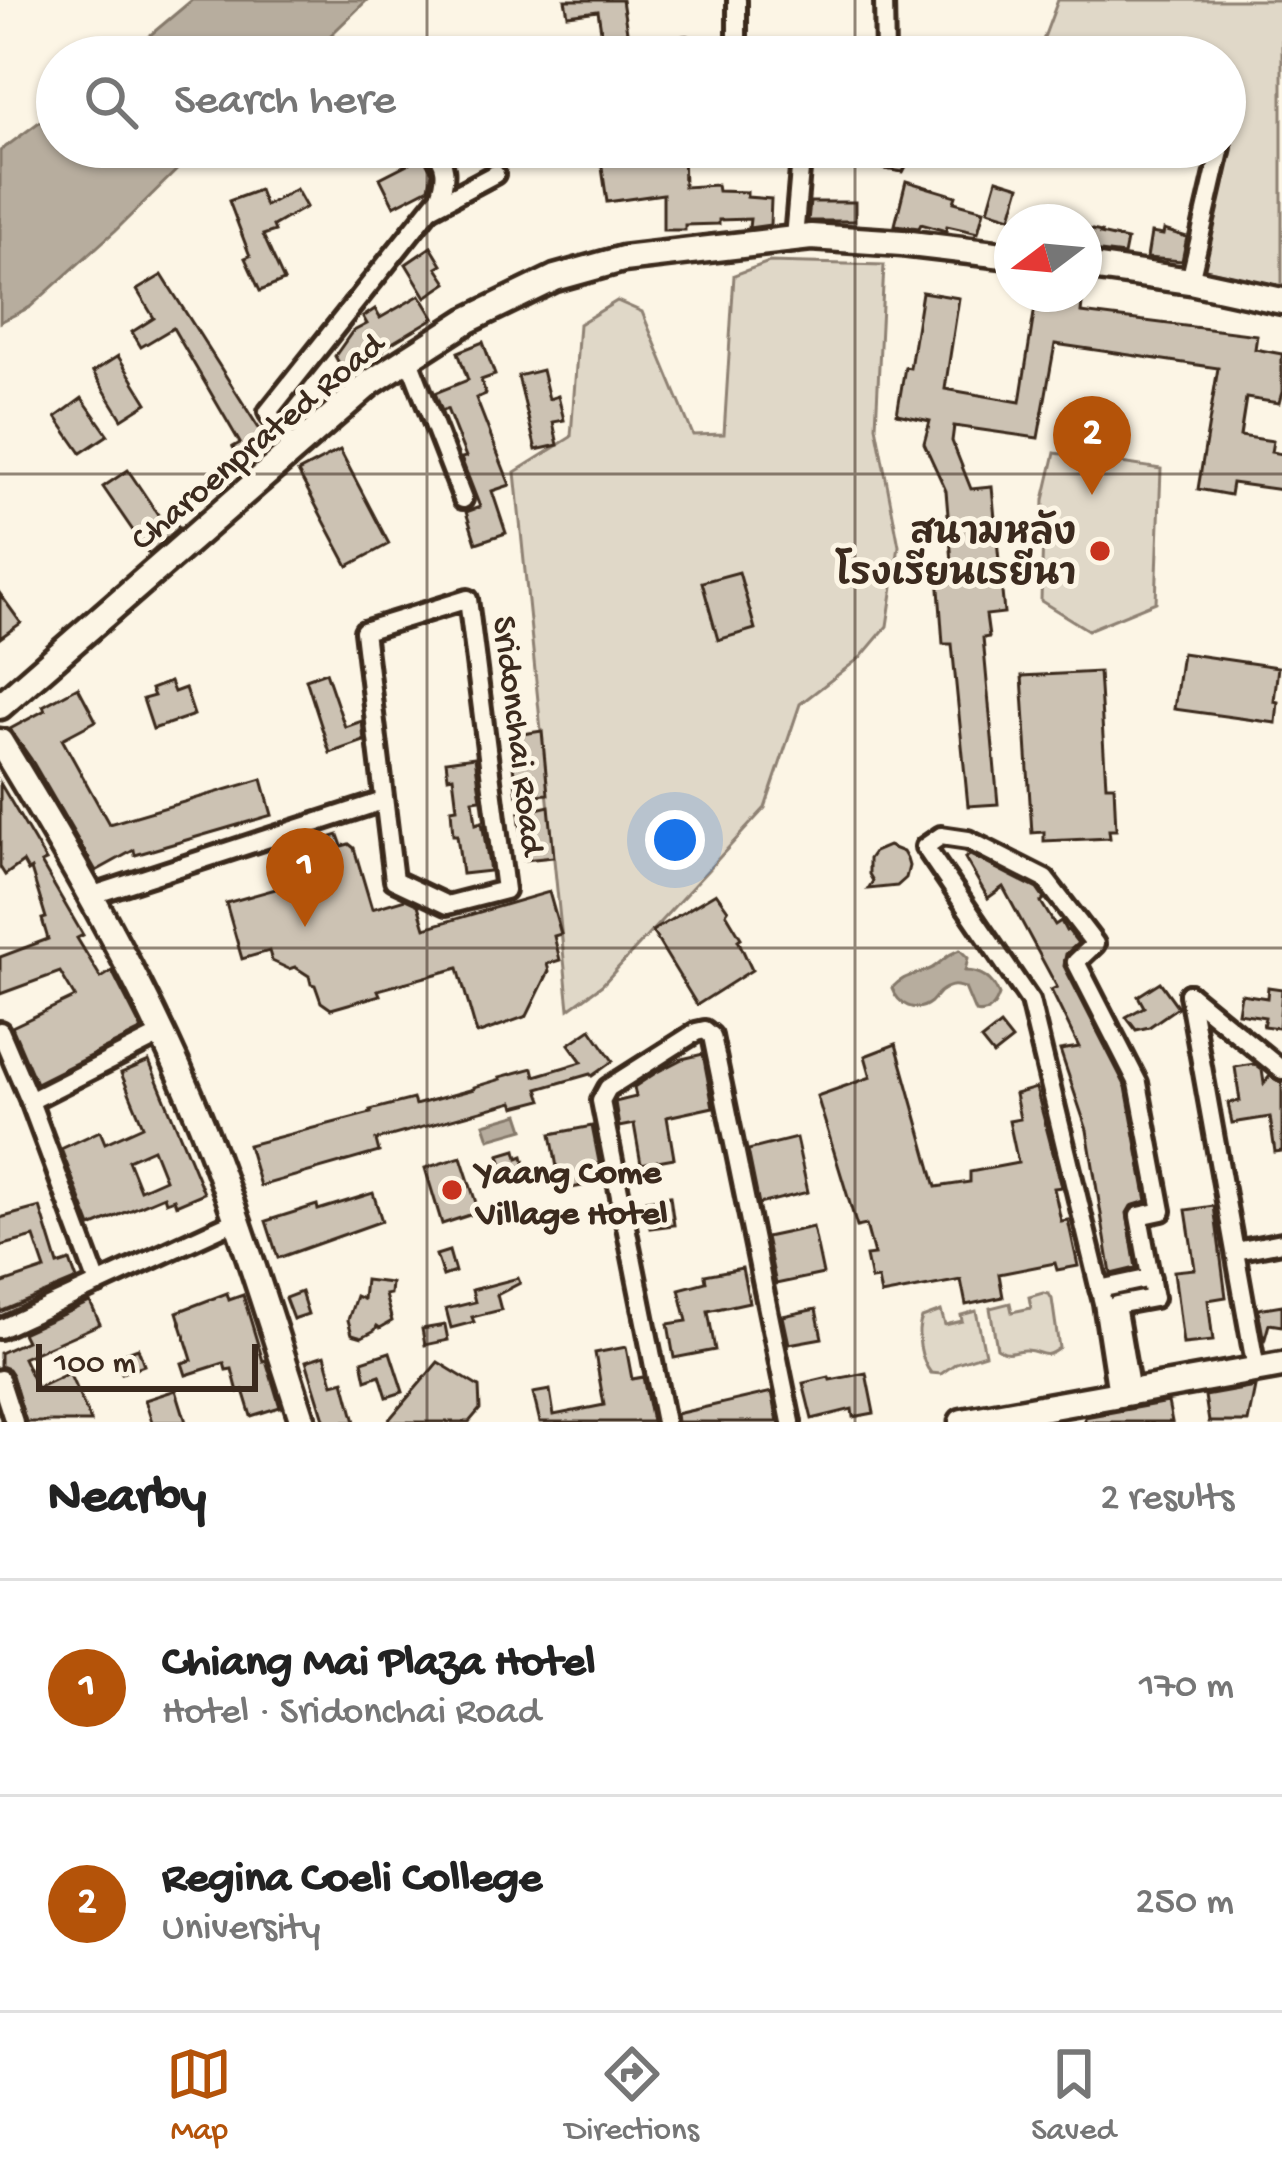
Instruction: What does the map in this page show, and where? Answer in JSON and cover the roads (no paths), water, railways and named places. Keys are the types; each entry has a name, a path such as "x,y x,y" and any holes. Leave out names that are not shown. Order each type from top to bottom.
{"street":[{"path":"737,0 737,36"},
{"path":"884,0 885,36"},
{"path":"295,451 268,412 440,196 444,168"},
{"path":"794,238 800,168"},
{"path":"1190,281 1216,168"},
{"path":"432,207 494,174"},
{"name":"Charoenprated Road","path":"0,706 356,394 468,320 555,278 623,259 827,236 994,254"},
{"path":"1102,269 1282,301"},
{"path":"408,357 463,499"},
{"name":"Sridonchai Road","path":"468,599 505,890 447,905 394,880 382,801 364,632 468,599"},
{"path":"2,748 90,896 161,1034 201,1124 303,1422"},
{"path":"90,896 382,801"},
{"path":"941,836 968,840 1045,879 1096,944 1076,962 1138,1083 1162,1211 1139,1216 1154,1298 1116,1305 1124,1393 1030,1001 925,848 941,836"},
{"path":"1256,1370 1189,994 1282,1070"},
{"path":"665,1422 601,1101 608,1088 705,1030 712,1036 791,1422"},
{"path":"0,1031 98,1284"},
{"path":"30,1101 161,1034"},
{"path":"0,1329 236,1220"},
{"path":"1236,1251 1282,1242"},
{"path":"1099,1289 1151,1278"},
{"path":"962,1422 1282,1365"},
{"path":"0,1379 14,1422"}],"place":[{"name":"Regina Coeli College","path":"1092,495"},
{"name":"สนามหลัง โรงเรียนเรยีนา","path":"1100,551"},
{"name":"Chiang Mai Plaza Hotel","path":"305,927"},
{"name":"Yaang Come Village Hotel","path":"452,1190"}]}
